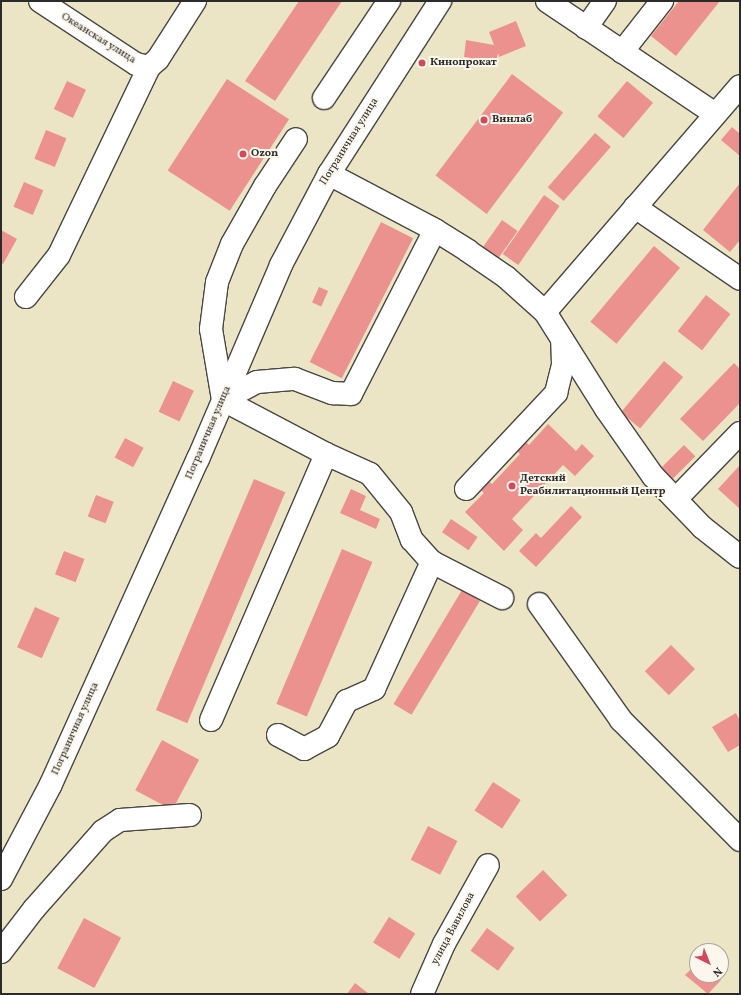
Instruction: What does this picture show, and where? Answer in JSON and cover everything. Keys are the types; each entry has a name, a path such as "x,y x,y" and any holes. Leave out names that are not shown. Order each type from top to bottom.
{"street":[{"name":"Океанская улица","path":"40,1 136,64 153,63"},
{"path":"26,297 59,255 153,63 195,1"},
{"path":"324,98 389,1"},
{"name":"Пограничная улица","path":"1,879 51,784 223,400 281,265 329,174 440,1"},
{"path":"547,1 715,114"},
{"path":"586,28 606,1"},
{"path":"622,52 662,1"},
{"path":"545,312 740,86"},
{"path":"223,400 211,329 216,282 232,244 265,186 296,139"},
{"path":"329,174 435,230 506,277 545,312 606,409 653,476 702,527 740,557"},
{"path":"635,207 740,279"},
{"path":"223,400 257,382 295,379 332,393 351,394 435,230"},
{"path":"466,489 556,393 563,364 562,340"},
{"path":"223,400 326,454 370,474 402,512 412,540 432,562 502,598"},
{"path":"676,499 740,433"},
{"path":"211,720 326,454"},
{"path":"278,735 304,749 328,736 347,701 374,688 432,562"},
{"path":"539,604 621,720 740,840"},
{"path":"1,952 34,909 103,831 120,820 190,815"},
{"name":"улица Вавилова","path":"422,994 444,944 488,866"}],"building":[{"path":"299,1 342,1 275,101 245,81"},
{"path":"679,1 720,1 676,56 651,36"},
{"path":"516,21 526,46 499,57 498,53 496,62 464,57 466,40 494,45 489,32"},
{"path":"512,74 563,113 487,214 436,175"},
{"path":"227,79 289,119 230,211 168,170"},
{"path":"67,81 86,90 73,118 54,109"},
{"path":"627,81 653,103 623,138 597,116"},
{"path":"732,127 740,134 740,156 721,140"},
{"path":"46,130 66,138 55,167 34,159"},
{"path":"595,133 611,147 564,201 548,187"},
{"path":"24,182 43,190 33,215 13,207"},
{"path":"740,183 740,240 730,252 703,230"},
{"path":"544,195 560,206 518,265 503,254"},
{"path":"502,220 518,231 498,259 482,248"},
{"path":"381,222 413,238 342,378 310,362"},
{"path":"1,230 17,239 3,264 1,263"},
{"path":"654,246 680,268 616,344 590,322"},
{"path":"319,287 328,291 321,307 312,303"},
{"path":"706,295 730,314 702,350 678,331"},
{"path":"664,361 683,377 640,428 621,412"},
{"path":"734,363 740,369 740,403 703,441 680,419"},
{"path":"173,381 194,391 179,422 159,412"},
{"name":"Детский Реабилитационный Центр","path":"548,424 576,451 582,444 594,456 575,476 563,465 512,519 523,530 504,551 465,512 484,493 479,488 487,480 492,484 520,454 516,450 525,441 529,445"},
{"path":"125,438 144,448 133,467 115,457"},
{"path":"684,445 695,456 671,481 659,470"},
{"path":"740,465 740,509 718,489"},
{"path":"254,479 285,492 187,723 156,710"},
{"path":"351,489 366,496 360,510 380,519 376,529 340,513"},
{"path":"96,495 114,502 105,523 88,516"},
{"path":"571,506 582,517 536,567 519,551 536,533 541,538"},
{"path":"451,519 478,537 469,550 442,532"},
{"path":"342,549 372,562 307,717 276,704"},
{"path":"64,551 85,559 76,582 55,574"},
{"path":"462,590 480,601 412,715 393,704"},
{"path":"35,607 60,618 42,658 17,647"},
{"path":"671,645 695,669 669,695 645,671"},
{"path":"736,713 740,721 740,745 728,752 712,727"},
{"path":"162,740 199,760 172,810 135,790"},
{"path":"493,782 521,800 502,828 474,811"},
{"path":"428,826 457,841 440,875 411,860"},
{"path":"543,870 567,895 540,922 516,896"},
{"path":"389,917 415,933 399,959 373,942"},
{"path":"84,918 121,938 94,988 57,968"},
{"path":"487,928 515,948 498,971 471,951"},
{"path":"689,971 689,978 685,975"},
{"path":"355,983 369,994 347,994"},
{"path":"695,983 718,983 708,994"}],"place":[{"name":"Кинопрокат","path":"422,63"},
{"name":"Винлаб","path":"484,120"},
{"name":"Ozon","path":"243,154"},
{"name":"Детский Реабилитационный Центр","path":"512,486"}]}
